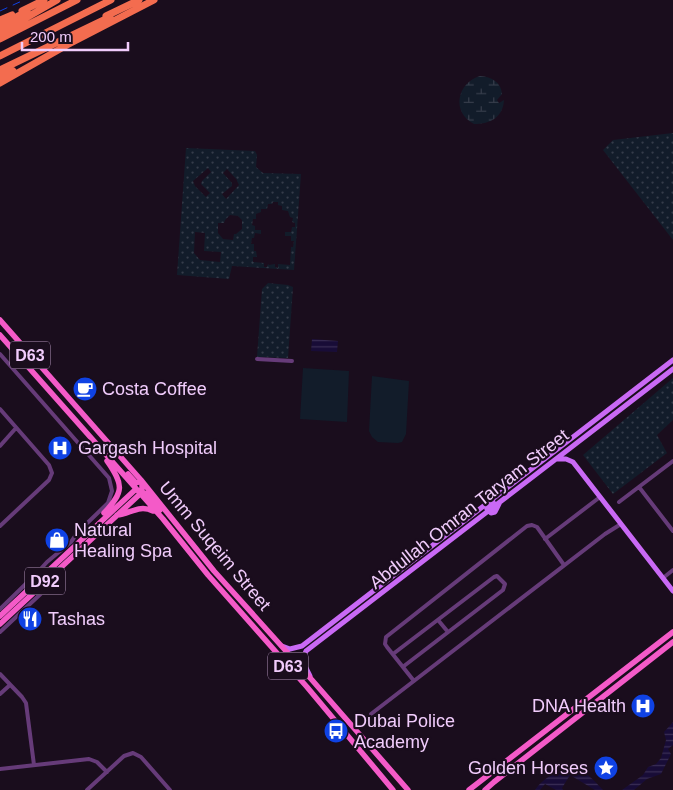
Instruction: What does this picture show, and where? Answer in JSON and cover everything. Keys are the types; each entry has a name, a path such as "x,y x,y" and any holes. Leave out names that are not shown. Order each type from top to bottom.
{"highway":[{"path":"0,26 52,0"},
{"path":"0,33 57,0"},
{"path":"0,39 77,0"},
{"path":"0,56 111,0"},
{"path":"0,71 154,0"},
{"path":"0,18 42,1"},
{"path":"0,83 66,42 80,29 143,1"},
{"path":"0,78 66,42"}],"main road":[{"name":"Umm Suqeim Street","path":"0,320 141,480 214,571 408,790"},
{"name":"Umm Suqeim Street","path":"0,336 141,493 208,575 313,694 393,790"},
{"path":"99,446 110,454 135,482 138,483 141,480 143,487 141,493 172,524 181,530"},
{"path":"95,526 116,500 120,488 118,478 106,460 104,452"},
{"name":"D92","path":"0,624 141,493"},
{"name":"D92","path":"0,616 95,526 141,493"},
{"path":"117,515 136,508 144,508 151,510 163,519"},
{"path":"22,588 32,586"},
{"path":"463,790 673,632"},
{"path":"485,790 673,642"},
{"path":"566,714 583,712"},
{"path":"469,790 500,764"},
{"path":"474,790 500,764"}],"street":[{"path":"0,354 109,478 112,487 112,494 108,503 78,532 71,542 47,562 0,609"},
{"path":"257,359 292,361"},
{"name":"Abdullah Omran Taryam Street","path":"279,645 290,649 302,646 673,360"},
{"path":"1,364 8,364"},
{"name":"Abdullah Omran Taryam Street","path":"312,680 303,662 306,652 673,369"},
{"path":"0,409 50,467 52,475 0,526"},
{"path":"1,446 18,430"},
{"path":"575,445 571,455 573,462 673,591"},
{"path":"555,460 566,458 573,462"},
{"path":"619,502 673,461"},
{"path":"488,511 489,505 523,476"},
{"path":"639,487 673,531"},
{"path":"545,539 600,497"},
{"path":"371,714 620,523"},
{"path":"415,680 386,644 385,640 388,635 525,528 532,525 537,527 566,564"},
{"path":"663,578 673,570"},
{"path":"0,632 47,588 50,577"},
{"path":"393,654 494,577 500,577 505,586 504,590 448,632 405,668"},
{"path":"438,620 448,632"},
{"path":"0,674 22,696 27,706 34,764"},
{"path":"0,694 10,685"},
{"path":"88,790 124,756 133,753 141,757 170,790"},
{"path":"0,769 89,759 97,762 107,772"}],"green space":[{"path":"480,76 492,79 498,83 502,94 497,100 499,103 504,100 499,115 486,123 474,124 462,112 460,98 466,85"},
{"path":"673,133 673,240 603,150 613,140"},
{"path":"186,148 255,151 257,155 256,167 263,173 301,174 294,270 232,266 229,279 177,275","holes":["208,168 211,172 201,184 210,193 206,197 195,186 193,181","227,169 239,185 226,199 222,194 232,186 232,183 223,173","278,202 278,205 282,206 282,210 288,211 290,217 293,218 292,222 295,223 295,227 292,227 291,232 285,232 285,236 291,236 291,241 294,241 293,247 291,247 290,265 278,264 278,268 275,267 275,264 268,264 267,267 264,267 264,263 253,262 253,257 257,257 256,251 254,251 254,244 251,244 252,238 254,238 255,233 261,234 261,230 255,230 255,226 252,225 253,219 256,219 256,214 261,212 261,209 267,209 268,204","230,215 238,216 242,220 242,229 234,234 233,240 223,239 218,233 218,223 224,223","195,232 205,233 204,251 221,252 220,262 200,260 194,253"]},
{"path":"268,283 293,287 288,358 257,357 262,289"},
{"path":"303,368 349,371 347,422 300,419"},
{"path":"372,376 409,381 406,434 402,442 378,442 369,431"},
{"path":"673,378 673,420 657,435 667,453 613,494 583,455"}],"shaded area":[{"path":"312,339 338,341 337,352 311,351"},
{"path":"673,722 673,745 668,749 671,754 661,774 647,779 634,790 622,790 643,775 648,767 656,764 661,758 666,740 664,732"},
{"path":"567,766 583,771 603,790 595,790 570,775 562,788 563,790 556,790 545,784 540,790 535,790 545,779"}],"railway":[{"path":"0,11 24,0"}],"place":[{"name":"Costa Coffee","path":"85,389"},
{"name":"Gargash Hospital","path":"60,448"},
{"name":"Natural Healing Spa","path":"57,540"},
{"name":"Tashas","path":"30,619"},
{"name":"DNA Health","path":"643,706"},
{"name":"Dubai Police Academy","path":"336,731"},
{"name":"Golden Horses","path":"606,768"}]}
